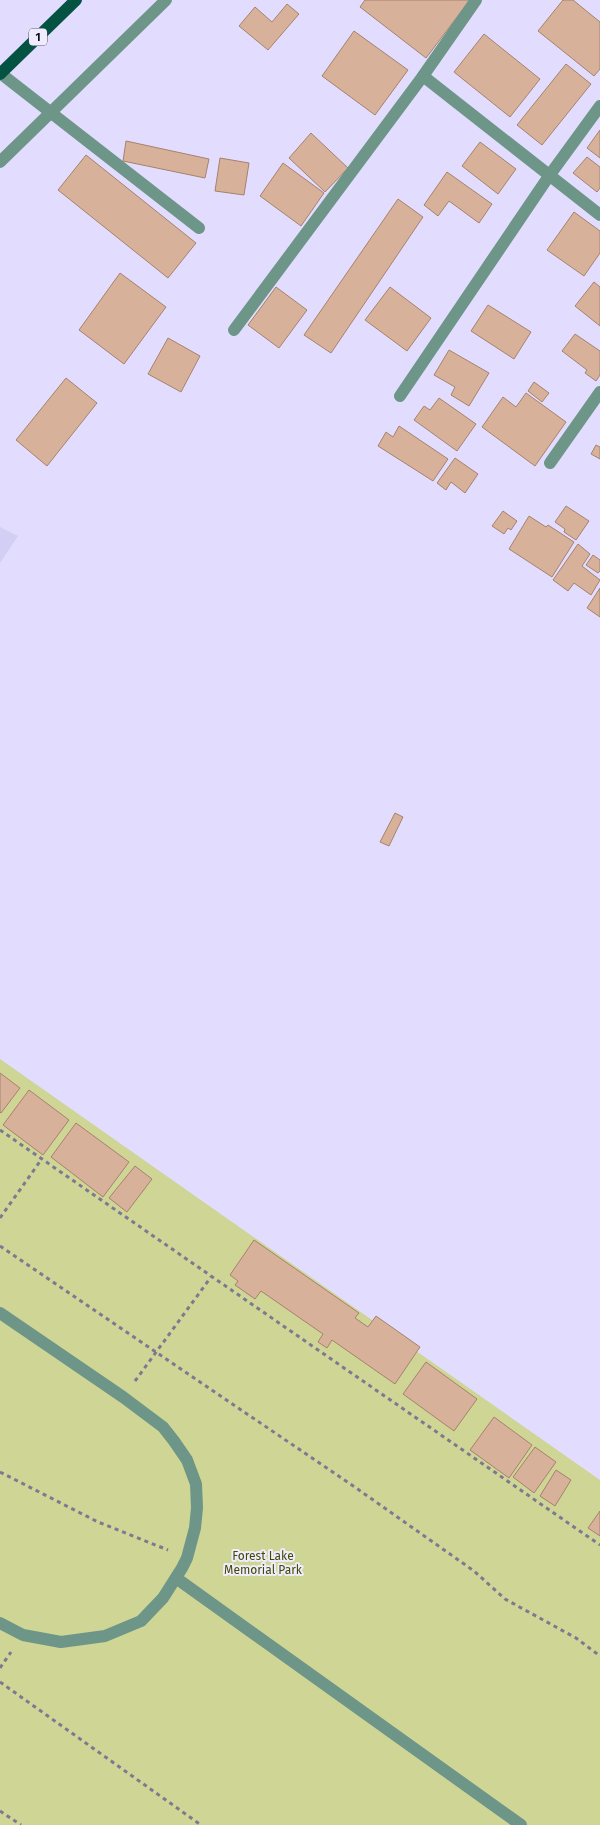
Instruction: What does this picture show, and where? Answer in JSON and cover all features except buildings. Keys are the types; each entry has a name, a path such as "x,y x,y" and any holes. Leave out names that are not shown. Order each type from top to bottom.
{"main road":[{"name":"1","path":"0,74 70,2"}],"street":[{"path":"0,162 166,0"},
{"path":"234,330 423,76 476,0"},
{"path":"0,74 199,228"},
{"path":"423,76 600,215"},
{"path":"400,396 549,176 600,106"},
{"path":"550,463 600,392"},
{"path":"0,1313 123,1397 163,1427 187,1460 196,1484 197,1508 195,1528 187,1558 163,1598 141,1621 105,1636 61,1642 23,1635 0,1623"},
{"path":"176,1578 521,1825"}],"path":[{"path":"0,1130 600,1545"},
{"path":"0,1218 41,1160"},
{"path":"0,1246 319,1462 474,1571 505,1599 576,1638 600,1656"},
{"path":"123,1397 211,1277"},
{"path":"0,1472 98,1522 187,1558"},
{"path":"0,1682 200,1825"},
{"path":"0,1811 21,1825"}],"shaded area":[{"path":"0,527 18,536 0,563"}],"green space":[{"name":"Forest Lake Memorial Park","path":"0,1059 600,1480 600,1825 0,1825"}]}
